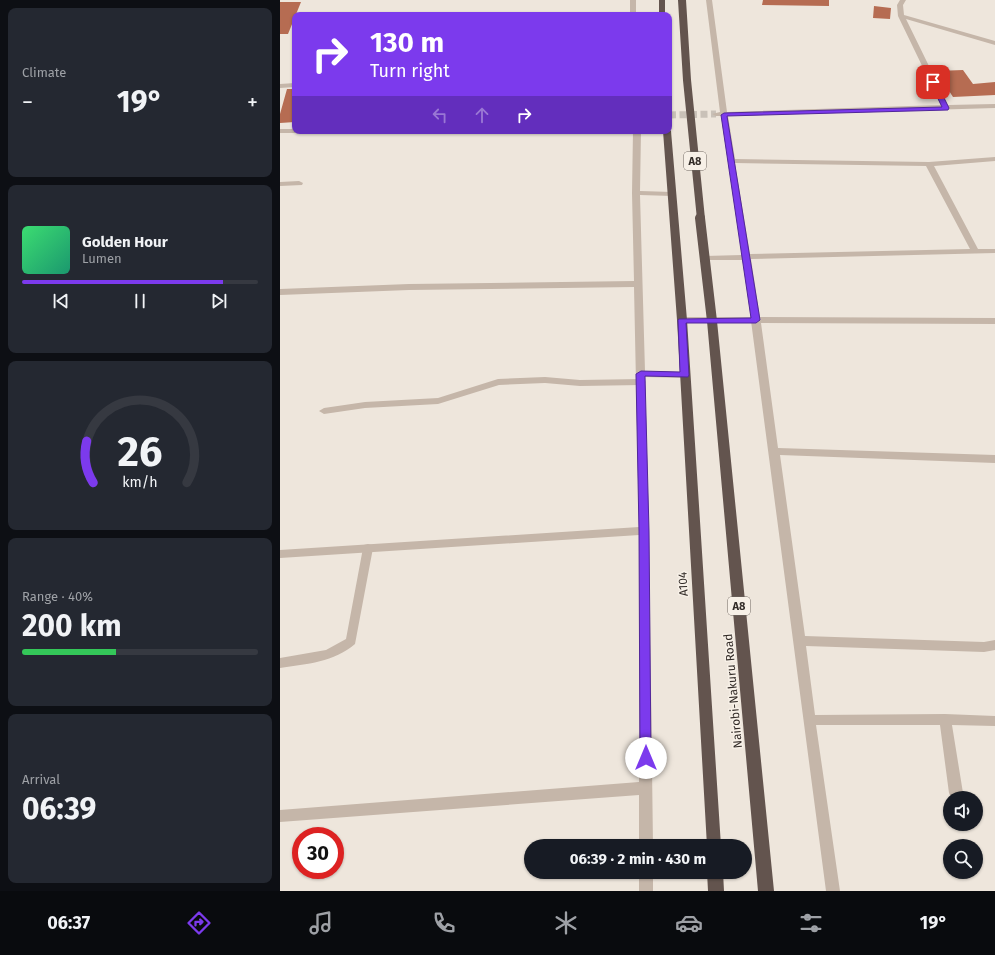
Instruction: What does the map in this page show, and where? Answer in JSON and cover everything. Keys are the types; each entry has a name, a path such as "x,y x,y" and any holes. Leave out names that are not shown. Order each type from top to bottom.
{"highway":[{"path":"662,0 662,12"},
{"name":"A8","path":"682,0 685,53 712,321"},
{"name":"A8","path":"667,134 682,320"},
{"name":"A104","path":"682,320 714,839"},
{"name":"Nairobi-Nakuru Road","path":"712,321 766,891"},
{"path":"715,879 716,891"}],"street":[{"path":"632,0 633,12"},
{"path":"709,0 720,114 732,161 756,320 833,891"},
{"path":"903,0 900,5 901,16 946,108"},
{"path":"901,16 995,43"},
{"path":"280,86 292,85"},
{"path":"720,114 995,106"},
{"path":"280,131 292,130"},
{"path":"637,134 636,193 644,531 646,839"},
{"path":"732,161 929,164 995,159"},
{"path":"929,164 975,251"},
{"path":"280,184 299,183"},
{"path":"636,193 672,194"},
{"path":"705,258 995,250"},
{"path":"280,292 409,287 639,284"},
{"path":"682,320 995,321"},
{"path":"324,411 365,405 438,401 498,382 545,380 580,383 685,375"},
{"path":"774,451 995,459"},
{"path":"280,554 644,531"},
{"path":"280,663 332,654 344,649 351,641 368,548"},
{"path":"800,641 984,647 995,645"},
{"path":"809,720 945,719 995,721"},
{"path":"945,719 956,791"},
{"path":"280,816 646,788"},
{"path":"646,879 646,891"}],"building":[{"path":"763,0 829,0 829,6 762,5"},
{"path":"280,2 301,2 297,12 292,12 292,24 288,34 280,34"},
{"path":"874,6 891,8 890,19 873,18"},
{"path":"963,70 973,84 995,82 995,95 953,97 936,71"},
{"path":"287,89 292,89 292,122 280,123 280,114"}],"tunnel":[{"path":"672,115 716,114"}],"route":[{"path":"646,758 641,374 685,375 682,320 756,320 724,115 946,108 933,82"}]}
